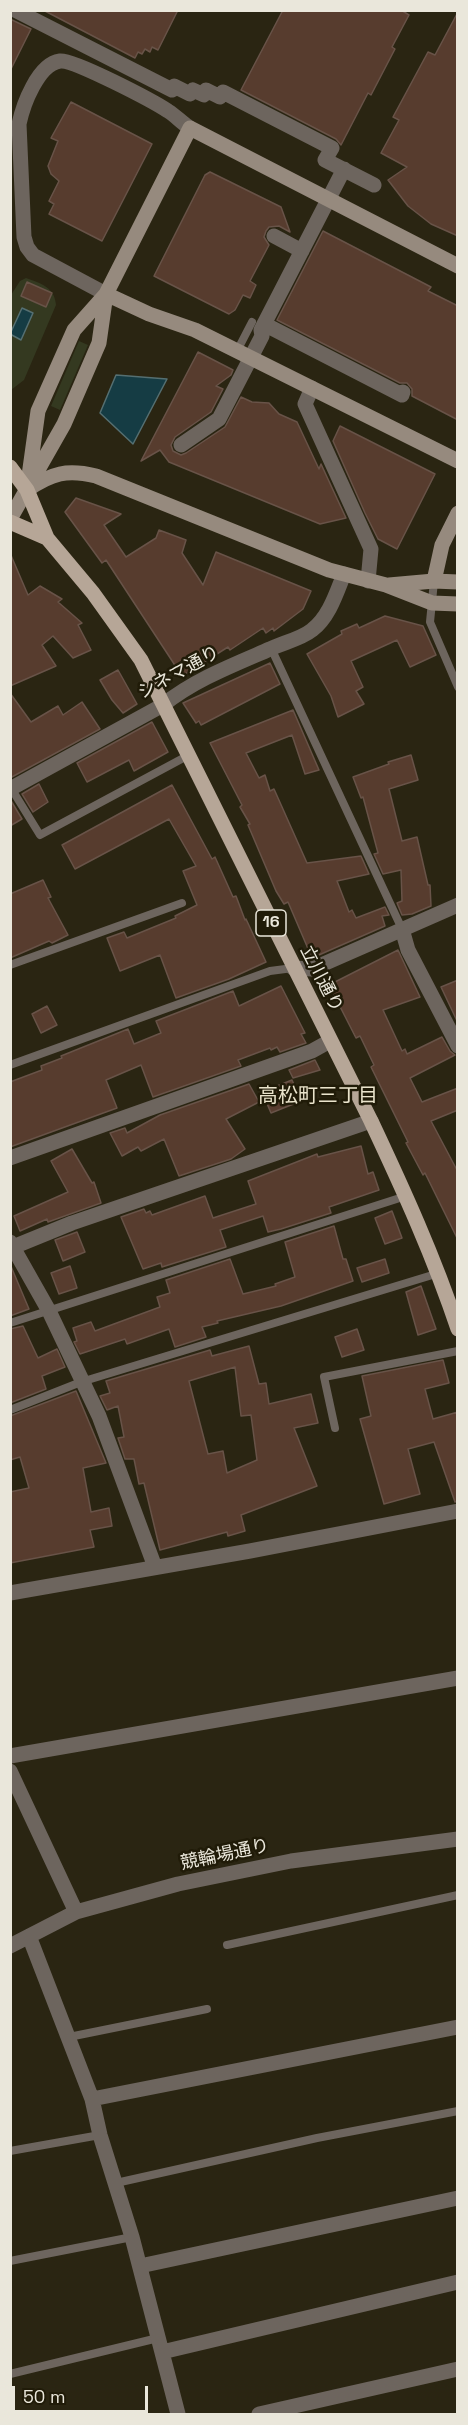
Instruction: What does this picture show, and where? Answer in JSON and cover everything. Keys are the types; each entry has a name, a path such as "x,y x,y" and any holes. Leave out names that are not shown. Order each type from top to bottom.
{"main road":[{"name":"16","path":"10,467 27,490 47,538"},
{"name":"16","path":"10,520 47,538"},
{"name":"立川通り","path":"47,538 93,593 141,660 371,1120 439,1273 458,1329"}],"street":[{"path":"15,10 40,15 172,90 174,86 187,86 190,94 193,90 204,95 206,90 220,97 223,92 233,94 332,148 325,160 372,182"},
{"path":"23,29 40,15"},
{"path":"458,266 190,128 167,111 69,62 61,60 52,63 42,71 23,107 19,124 24,237 33,255 106,294 149,314 195,330 458,461"},
{"path":"27,490 38,411 74,330 106,294 190,128"},
{"path":"181,444 219,419 264,325 302,251 313,236 344,170"},
{"path":"274,236 302,251"},
{"path":"10,520 64,424 99,343 106,294"},
{"path":"264,325 402,395 403,392"},
{"path":"312,388 304,404 371,549 368,581"},
{"path":"27,490 44,478 61,472 80,472 96,476 344,574 386,585 432,603 458,604"},
{"path":"434,581 442,545 458,513"},
{"name":"シネマ通り","path":"11,788 163,705 181,691 271,648 311,632 328,610 344,574"},
{"path":"386,585 434,581 458,582"},
{"path":"293,968 312,969 458,905"},
{"path":"402,929 408,950 458,1046"},
{"path":"10,1158 292,1058 330,1041"},
{"path":"155,1567 99,1416 49,1311 12,1244 371,1120"},
{"path":"10,1593 458,1511"},
{"path":"10,1756 458,1678"},
{"path":"10,1771 76,1912"},
{"name":"競輪場通り","path":"10,1946 76,1912 178,1884 291,1861 458,1839"},
{"path":"29,1936 92,2099 100,2135 140,2266 178,2415"},
{"path":"92,2099 458,2027"},
{"path":"140,2266 458,2198"},
{"path":"160,2345 458,2282"},
{"path":"259,2415 458,2368"}],"lane":[{"path":"237,351 264,325"},
{"path":"434,581 430,622 458,687"},
{"path":"271,648 402,929"},
{"path":"11,788 40,835 189,755"},
{"path":"10,965 182,903"},
{"path":"10,1065 270,971 293,968"},
{"path":"10,1323 406,1196"},
{"path":"10,1410 81,1382 439,1273"},
{"path":"335,1428 324,1377 458,1351"},
{"path":"227,1945 458,1895"},
{"path":"69,2037 207,2009"},
{"path":"116,2183 317,2138 458,2111"},
{"path":"10,2151 100,2135"},
{"path":"10,2261 132,2237"},
{"path":"10,2374 160,2345"}],"green space":[{"path":"26,278 50,290 56,305 24,380 11,390 11,295 20,281"},
{"path":"79,341 88,345 60,410 51,406"}],"water":[{"path":"22,308 33,313 21,340 10,334"},
{"path":"116,375 167,379 133,444 100,413"}],"building":[{"path":"43,10 178,10 158,50 152,47 150,52 145,49 142,54 138,52 135,58"},
{"path":"283,10 401,10 409,15 392,47 395,49 371,95 368,93 341,145 336,139 241,90"},
{"path":"458,12 458,236 431,224 408,206 388,180 407,167 381,153 399,120 393,117 428,52 435,55"},
{"path":"10,19 31,29 10,71"},
{"path":"71,102 152,144 102,241 49,214 54,204 49,201 59,181 51,174 48,166 58,141 51,138"},
{"path":"210,172 281,207 290,232 279,226 269,227 266,231 264,237 269,245 250,281 256,285 250,298 243,295 235,310 229,314 154,276 205,175"},
{"path":"323,231 431,287 428,291 458,306 458,420 412,396 412,389 407,383 400,383 277,320"},
{"path":"27,282 52,293 46,307 21,296"},
{"path":"198,352 233,370 231,375 216,386 223,389 211,412 175,437 171,445 173,451 181,455 186,453 225,427 241,397 252,402 269,403 279,414 297,422 319,469 321,464 346,518 320,524 169,462 160,450 141,461"},
{"path":"340,426 435,474 397,549 378,539 365,513 333,441"},
{"path":"76,498 121,514 104,525 126,557 156,538 159,530 186,540 182,553 203,585 216,552 311,591 303,609 274,631 273,628 266,633 263,628 230,650 228,647 182,676 106,560 102,563 65,512"},
{"path":"10,553 28,595 40,586 62,599 58,602 82,623 78,625 91,650 73,658 53,636 42,645 56,666 10,686"},
{"path":"385,616 423,626 436,655 410,667 397,640 351,661 363,687 356,691 364,704 338,717 331,696 307,654 342,634 341,631 357,624 359,628"},
{"path":"270,663 280,684 201,725 199,721 196,723 183,703"},
{"path":"118,670 137,704 123,713 100,680"},
{"path":"10,693 31,722 58,706 63,715 82,702 100,729 10,778"},
{"path":"293,710 319,770 305,774 292,735 246,753 259,778 265,775 270,791 274,789 307,863 361,856 369,874 337,881 349,912 352,910 356,918 385,907 389,915 382,916 385,926 312,958 288,902 284,904 276,891 248,825 250,824 240,807 242,805 210,743"},
{"path":"152,722 168,752 134,771 129,760 87,782 77,763"},
{"path":"411,755 418,780 389,789 402,841 417,837 428,885 430,885 431,906 412,914 402,915 397,903 402,901 401,870 383,874 374,854 378,853 363,797 361,798 353,777"},
{"path":"39,784 48,802 33,812 22,794"},
{"path":"172,785 212,859 215,857 233,897 236,896 266,962 229,979 176,998 160,955 120,971 107,938 124,932 127,938 176,918 175,916 197,905 183,871 196,866 169,819 75,869 62,845"},
{"path":"10,799 22,819 10,826"},
{"path":"43,880 51,897 48,898 68,935 10,958 10,894"},
{"path":"398,950 420,997 383,1010 402,1051 405,1049 407,1054 442,1037 455,1055 410,1078 422,1102 458,1088 458,1110 431,1121 458,1172 458,1240 425,1173 423,1175 406,1143 408,1142 371,1067 374,1065 360,1036 356,1038 329,985"},
{"path":"458,980 458,1023 441,987"},
{"path":"281,986 305,1033 301,1034 306,1043 280,1052 277,1047 271,1050 270,1048 238,1060 241,1066 153,1097 141,1065 106,1080 117,1108 10,1147 10,1082 42,1070 41,1066 62,1058 61,1056 128,1029 134,1044 161,1033 156,1021 233,991 239,1006"},
{"path":"47,1006 57,1025 41,1033 32,1014"},
{"path":"315,1060 320,1070 293,1078 289,1070"},
{"path":"292,1080 301,1101 271,1113 262,1092"},
{"path":"249,1084 259,1102 226,1119 245,1149 231,1159 179,1176 164,1139 141,1151 138,1147 122,1156 110,1133 125,1128 127,1133 160,1115"},
{"path":"361,1146 368,1174 373,1172 379,1190 329,1207 331,1213 281,1229 268,1232 263,1216 220,1230 226,1247 162,1267 161,1263 143,1269 121,1217 144,1209 146,1213 150,1211 152,1215 205,1196 213,1218 256,1204 248,1181 317,1154 318,1157"},
{"path":"72,1149 92,1183 94,1182 101,1203 48,1222 47,1219 20,1231 14,1216 68,1192 51,1161"},
{"path":"392,1211 402,1238 385,1244 375,1218"},
{"path":"334,1226 343,1259 346,1259 353,1281 281,1306 217,1321 218,1323 202,1327 206,1337 175,1347 169,1329 127,1344 125,1339 80,1354 74,1342 77,1341 73,1328 91,1322 95,1331 160,1307 157,1297 170,1293 166,1280 230,1259 243,1294 276,1286 275,1284 295,1277 285,1242"},
{"path":"77,1232 85,1252 63,1261 55,1240"},
{"path":"385,1259 389,1273 362,1282 357,1268"},
{"path":"10,1264 29,1309 10,1316"},
{"path":"70,1266 77,1288 59,1294 51,1273"},
{"path":"421,1286 436,1329 418,1335 406,1292"},
{"path":"23,1326 38,1358 57,1349 65,1367 42,1376 46,1389 10,1403 10,1329"},
{"path":"357,1329 364,1350 342,1357 335,1337"},
{"path":"249,1346 259,1384 266,1383 269,1404 311,1394 318,1423 294,1428 317,1486 241,1515 245,1531 228,1536 227,1532 160,1550 144,1483 139,1484 134,1459 125,1459 118,1438 124,1437 118,1406 107,1410 100,1396 110,1393 106,1381 210,1350 212,1356","holes":["235,1367 241,1416 251,1415 257,1460 227,1473 223,1451 208,1454 189,1381"]},
{"path":"443,1360 449,1383 425,1389 433,1419 458,1412 458,1501 455,1502 434,1442 408,1449 420,1494 384,1504 360,1419 371,1416 362,1376"},
{"path":"76,1391 106,1463 83,1468 91,1512 109,1508 112,1526 90,1530 94,1547 10,1563 10,1492 29,1488 20,1457 10,1460 10,1416"}],"district":[{"name":"高松町三丁目","path":"318,1097"}]}
